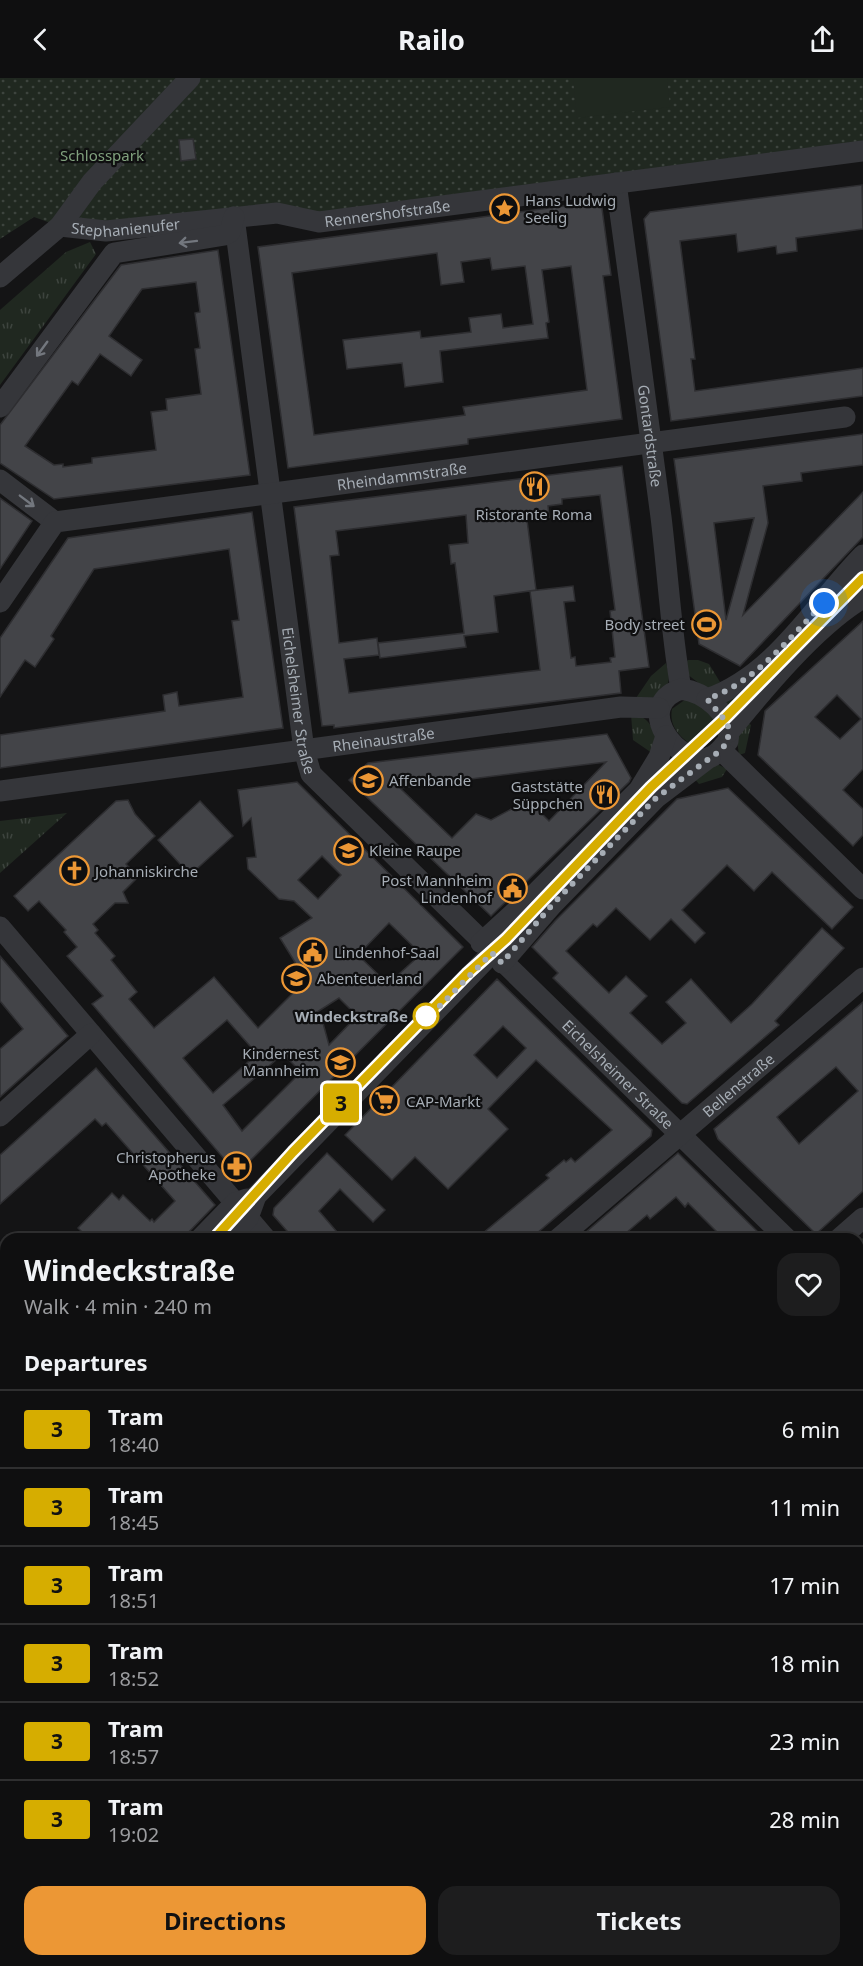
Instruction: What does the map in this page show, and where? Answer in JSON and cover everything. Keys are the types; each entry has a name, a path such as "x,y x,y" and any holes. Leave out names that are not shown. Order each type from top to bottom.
{"street":[{"path":"60,226 92,182 190,78"},
{"name":"Rennershofstraße","path":"234,217 277,213 319,222 863,151"},
{"name":"Gontardstraße","path":"616,183 652,441 670,592 671,627 681,689"},
{"path":"0,407 114,253 225,236 230,232 234,217"},
{"name":"Stephanienufer","path":"0,278 60,226 106,231 234,217"},
{"name":"Eichelsheimer Straße","path":"234,217 304,750 311,774 781,1233"},
{"name":"Rheindammstraße","path":"55,522 845,417"},
{"path":"0,480 55,522 0,602"},
{"path":"707,699 729,691 755,673 824,603 863,555"},
{"path":"208,1233 241,1210 256,1196 492,953 552,905 656,798 720,746 761,693 843,610 863,598"},
{"path":"681,689 694,691 707,699 725,720 720,746 696,758 686,754 666,735 659,723 659,708 664,698 681,689"},
{"name":"Rheinaustraße","path":"0,791 621,707 659,708"},
{"path":"492,953 538,891 639,790 655,766 666,735"},
{"path":"720,746 863,889"},
{"path":"0,927 261,1233"},
{"name":"Bellenstraße","path":"565,1233 863,978"},
{"path":"0,1116 91,1034"},
{"path":"230,1233 241,1210"},
{"path":"845,1233 863,1218"}],"green space":[{"name":"Schlosspark","path":"0,78 863,78 863,151 319,222 59,226 34,217 0,239"},
{"path":"573,78 667,78 670,107 577,118"},
{"path":"90,242 96,254 0,385 0,310 66,252"},
{"path":"863,568 863,593 737,717 721,700"},
{"path":"688,660 698,660 709,664 720,682 713,687 705,688 687,674 685,663"},
{"path":"666,663 669,680 662,691 651,699 636,698 651,676"},
{"path":"686,699 696,701 717,721 691,745 678,733 671,715 672,709"},
{"path":"631,714 645,719 654,731 658,741 652,753 633,740"},
{"path":"747,722 751,725 745,753 739,755 737,740"},
{"path":"717,764 727,769 722,777 699,784 693,777"},
{"path":"67,813 0,873 0,821"}],"building":[{"path":"193,139 196,159 181,161 179,140"},
{"path":"862,185 863,229 796,238 797,251 777,254 776,246 738,252 736,234 680,241 695,359 691,359 695,391 863,368 863,396 671,421 644,219 650,212"},
{"path":"601,201 611,275 603,276 622,419 468,439 468,444 288,468 258,247","holes":["437,253 441,285 464,282 461,262 490,258 492,270 525,266 533,324 503,328 501,314 469,318 471,332 421,338 420,331 343,340 347,369 402,363 405,387 443,382 440,351 548,338 546,323 549,322 542,270 571,266 587,390 463,407 465,415 314,435 292,273"]},
{"path":"218,250 250,475 54,499 0,463 0,425 121,265","holes":["196,282 200,312 195,313 200,348 195,349 201,394 166,399 167,410 151,412 156,450 92,458 92,463 63,467 63,464 54,465 25,446 72,381 78,385 100,354 131,376 142,360 109,336 142,289"]},
{"path":"863,434 863,465 801,473 802,481 763,486 768,523 743,615 863,492 863,537 740,666 699,644 674,459","holes":["754,518 726,620 714,523"]},
{"path":"622,466 649,667 619,671 621,693 334,728 334,725 322,726 294,507","holes":["600,495 615,610 610,611 615,657 610,658 611,662 576,666 575,657 571,658 564,602 575,601 573,586 530,591 540,670 349,693 344,659 379,655 377,638 339,643 330,556 339,555 336,531 466,515 468,543 449,545 451,564 455,563 464,633 378,643 380,658 466,647 464,636 498,632 494,596 536,590 527,520 549,517 548,506 562,504 562,499"]},
{"path":"0,498 32,521 0,569"},
{"path":"252,512 283,728 0,768 0,735 165,711 163,695 177,692 179,706 243,697 232,621 239,620 229,549 94,569 51,636 54,639 35,667 25,660 0,697 0,638 68,538"},
{"path":"863,621 863,769 843,790 863,809 863,835 853,846 758,755 765,711","holes":["837,695 861,719 840,739 815,717"]},
{"path":"607,734 631,778 491,916 349,780 368,763","holes":["606,762 549,821 528,800 491,820 476,814 452,838 400,788"]},
{"path":"297,782 463,947 237,1174 92,1004 103,996 67,956 77,947 64,932 66,930 39,901 28,911 14,896 116,801 128,800 135,814 155,836 126,864 138,877 123,892 128,903 115,903 93,924 98,930 95,933 115,956 111,960 137,992 129,999 154,1028 214,977 258,1028 306,980 280,938 312,918 294,901 279,899 248,869 247,858 256,857 251,818 243,826 238,790","holes":["322,856 341,875 318,899 298,880","389,923 421,954 388,984 358,955","339,998 357,1016 329,1045 323,1023 317,1012","227,1020 257,1054 213,1093 183,1058","283,1054 301,1072 242,1131 223,1105"]},
{"path":"728,788 853,907 832,929 772,872 754,891 727,865 682,910 705,933 695,943 671,919 650,940 616,908 597,927 593,924 566,951 609,993 626,976 647,996 630,1013 662,1044 686,1023 666,1002 691,979 731,1023 752,1004 822,928 844,948 775,1021 779,1025 687,1104 682,1103 553,978 558,973 532,947 677,799"},
{"path":"200,801 233,836 190,875 158,840"},
{"path":"0,956 68,1036 0,1097 0,1049 23,1029 0,1001"},
{"path":"497,979 652,1130 651,1136 537,1233 483,1233 549,1178 546,1175 564,1160 566,1162 571,1158 575,1162 612,1130 536,1060 488,1109 508,1129 448,1189 415,1157 392,1180 345,1135","holes":["503,1026 526,1048 497,1078 474,1055"]},
{"path":"863,1002 863,1191 815,1233 718,1139 714,1129","holes":["836,1067 858,1091 799,1144 777,1117"]},
{"path":"96,1068 215,1205 188,1233 83,1233 78,1228 112,1193 119,1200 123,1195 150,1221 152,1219 154,1222 175,1201 106,1123 102,1126 95,1119 0,1204 0,1155"},
{"path":"327,1153 385,1210 373,1222 340,1189 319,1211 338,1233 289,1233 273,1215 274,1208"},
{"path":"678,1153 759,1233 718,1233 688,1203 685,1207 676,1197 650,1219 647,1215 626,1233 585,1233"}],"tram line":[{"path":"219,1233 279,1167 468,973 506,939 651,787 724,719 863,578"},
{"name":"3","path":"220,1233 293,1152 468,973 506,939 651,787 724,719 863,578"}],"place":[{"name":"Hans Ludwig Seelig","path":"504,209"},
{"name":"Ristorante Roma","path":"534,487"},
{"name":"Body street","path":"706,624"},
{"name":"Affenbande","path":"368,780"},
{"name":"Gaststätte Süppchen","path":"604,795"},
{"name":"Kleine Raupe","path":"348,850"},
{"name":"Johanniskirche","path":"74,871"},
{"name":"Post Mannheim Lindenhof","path":"513,889"},
{"name":"Lindenhof-Saal","path":"313,952"},
{"name":"Abenteuerland","path":"296,978"},
{"name":"Windeckstraße","path":"426,1016"},
{"name":"Kindernest Mannheim","path":"340,1062"},
{"name":"CAP-Markt","path":"385,1101"},
{"name":"Christopherus Apotheke","path":"237,1166"}],"route":[{"path":"426,1016 427,1019 492,953 502,963 552,905 656,798 721,750 728,741 728,724 717,708 707,699 729,691 747,680 824,603"}]}
